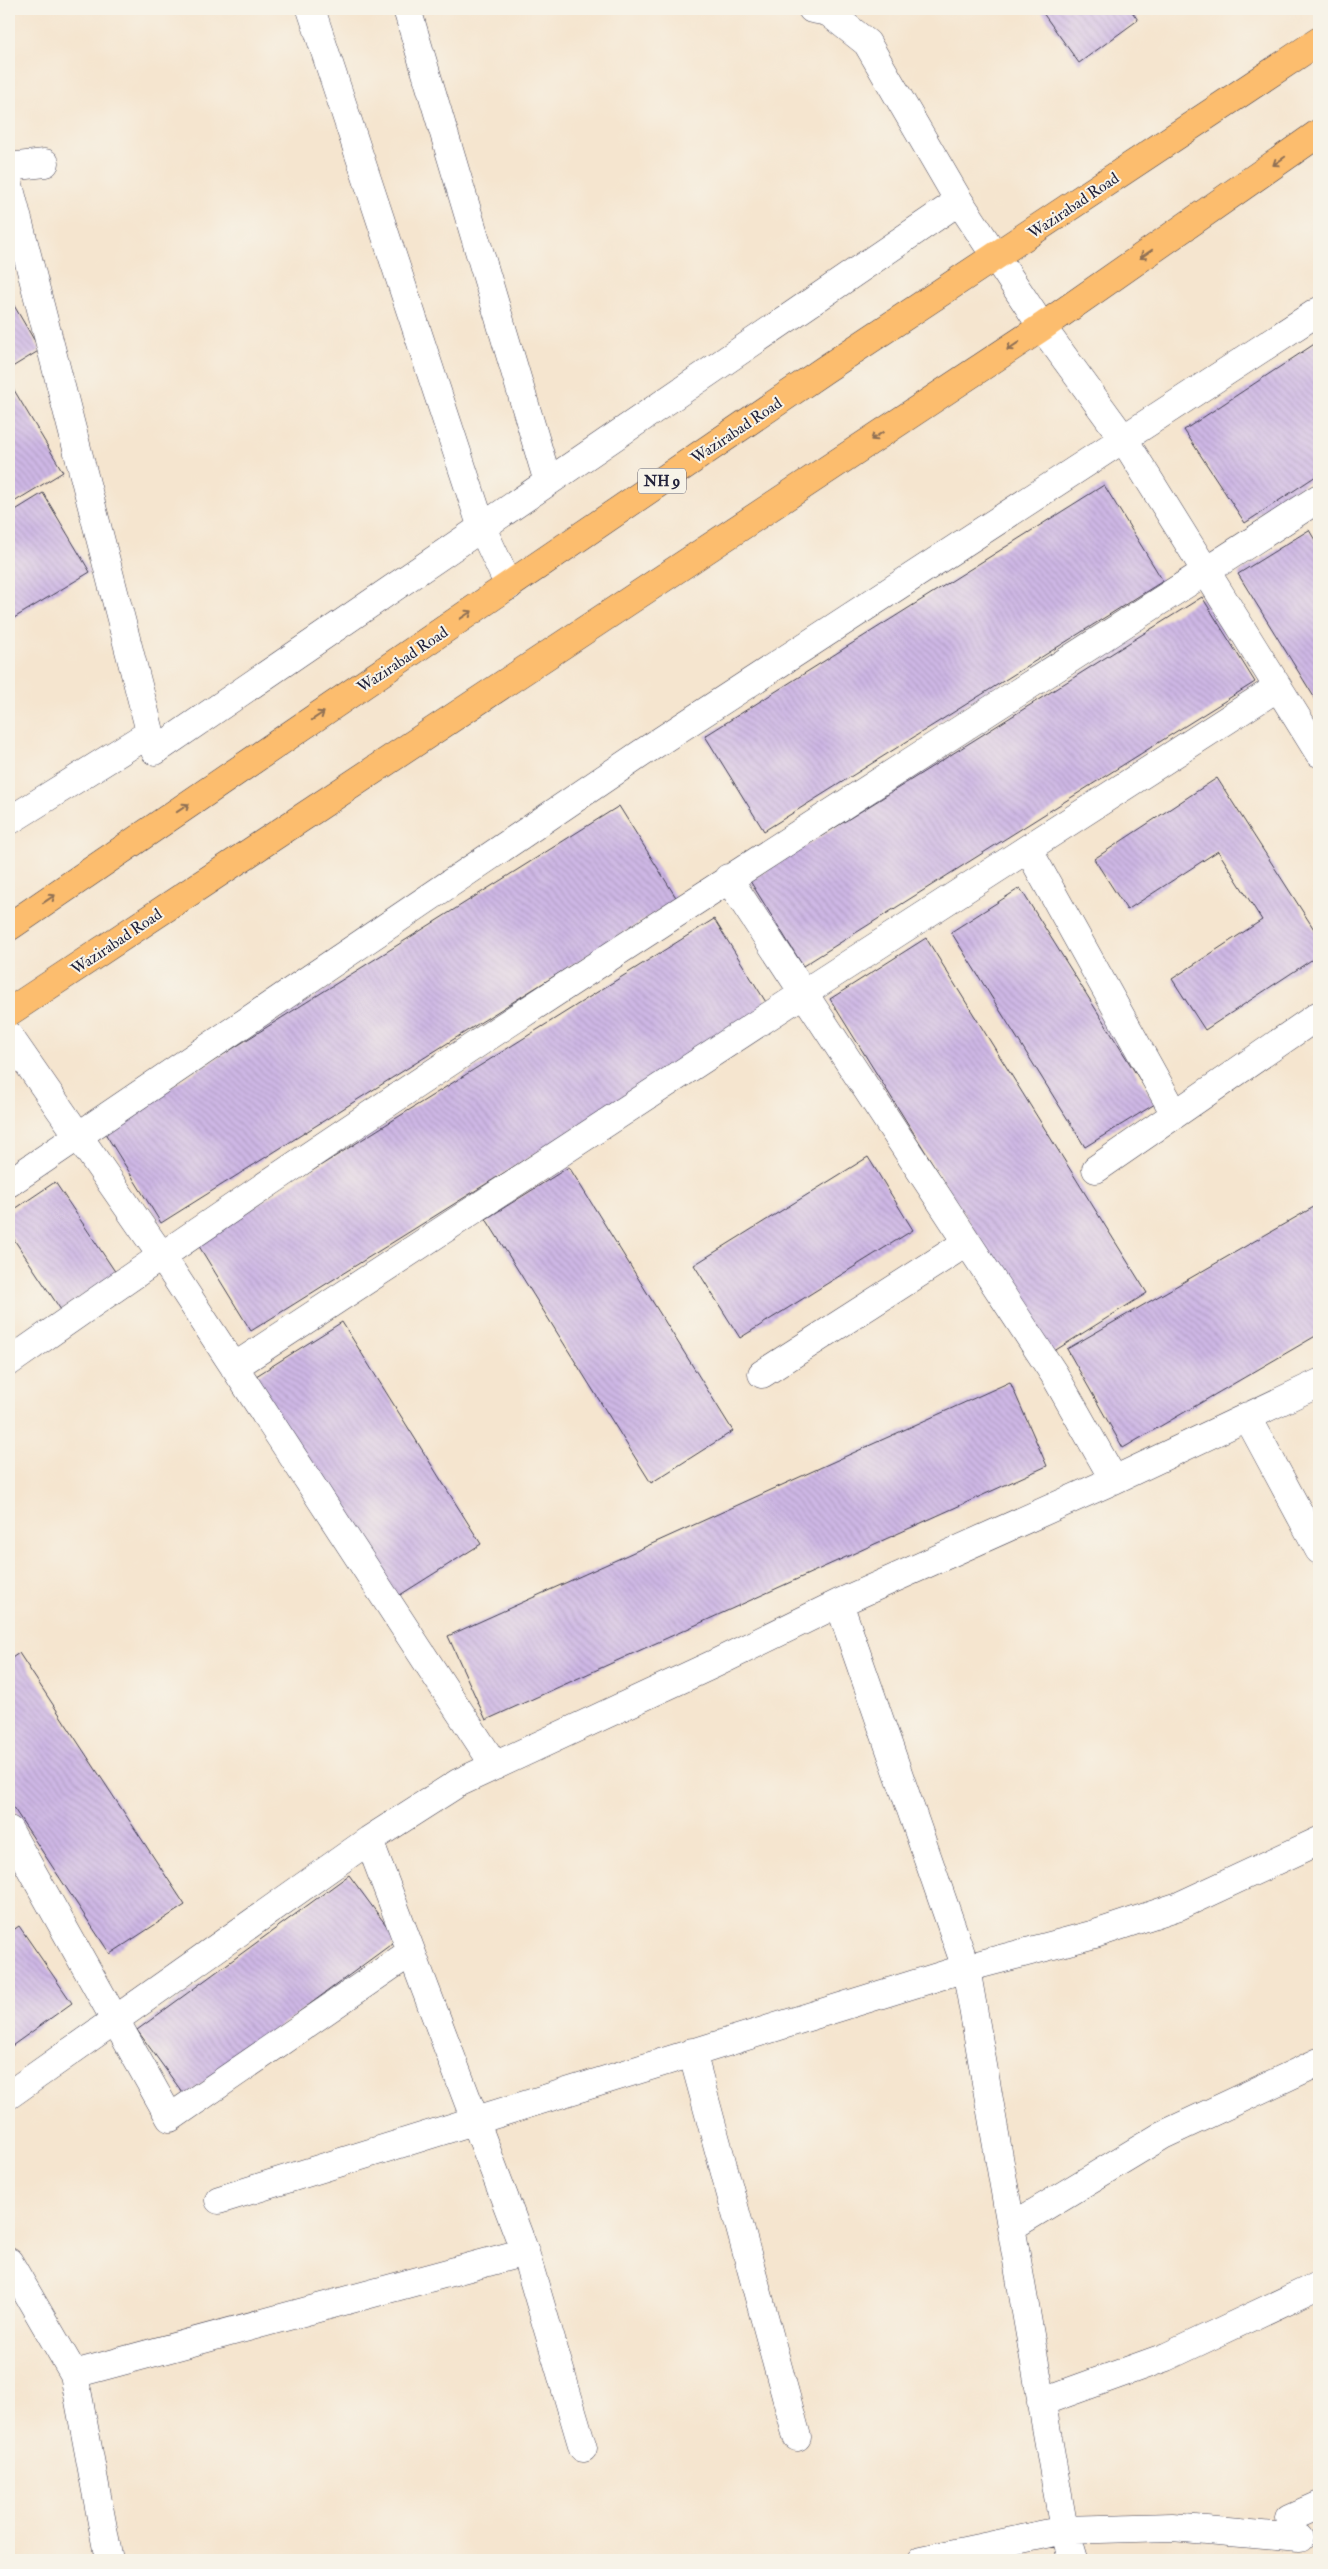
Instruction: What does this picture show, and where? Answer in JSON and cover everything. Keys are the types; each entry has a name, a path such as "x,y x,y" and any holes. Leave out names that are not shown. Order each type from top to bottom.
{"highway":[{"name":"Wazirabad Road","path":"9,927 824,370 1319,41"},
{"name":"Wazirabad Road","path":"9,1012 1042,327 1319,133"}],"street":[{"path":"312,9 482,528 509,586"},
{"path":"407,9 548,482"},
{"path":"812,9 828,12 867,43 959,201 998,256 1042,327 1122,438 1319,752"},
{"path":"9,168 45,163"},
{"path":"9,185 155,751 959,201"},
{"path":"9,1183 642,753 1319,311"},
{"path":"9,1362 161,1255 728,878 1319,498"},
{"path":"234,1367 804,993 1278,687"},
{"path":"9,821 150,732"},
{"path":"1028,849 1175,1114"},
{"path":"728,878 966,1243 1054,1374 1114,1480"},
{"path":"1096,1170 1319,1015"},
{"path":"9,1036 161,1255 494,1766"},
{"path":"762,1374 966,1243"},
{"path":"9,2095 369,1840 458,1782 716,1663 838,1603 1114,1480 1319,1383"},
{"path":"1248,1416 1319,1550"},
{"path":"838,1603 966,1968 1064,2530 1073,2560"},
{"path":"9,1830 170,2118 411,1952"},
{"path":"369,1840 525,2252 583,2448"},
{"path":"219,2200 474,2119 966,1968 1095,1934 1179,1906 1319,1841"},
{"path":"692,2052 797,2437"},
{"path":"1011,2227 1163,2135 1319,2062"},
{"path":"74,2374 525,2252"},
{"path":"9,2262 74,2374 109,2560"},
{"path":"1042,2402 1166,2357 1319,2285"},
{"path":"922,2560 1064,2530 1172,2527 1295,2528 1319,2505"}],"building":[{"path":"1040,9 1130,9 1138,20 1079,63"},
{"path":"9,297 40,350 9,369"},
{"path":"1319,341 1319,474 1245,523 1184,430"},
{"path":"11,385 63,472 9,505 9,386"},
{"path":"1104,485 1163,581 764,831 705,736"},
{"path":"43,493 90,572 9,621 9,514"},
{"path":"1309,530 1319,547 1319,705 1238,574"},
{"path":"1202,597 1255,682 803,966 750,881"},
{"path":"1217,778 1319,937 1319,955 1205,1030 1172,979 1262,920 1218,851 1127,910 1094,859"},
{"path":"619,806 677,899 161,1223 103,1130"},
{"path":"1020,888 1155,1104 1085,1147 951,932"},
{"path":"714,919 769,1007 251,1331 197,1243"},
{"path":"926,938 1147,1293 1051,1353 830,999"},
{"path":"868,1157 913,1230 740,1338 694,1265"},
{"path":"569,1167 733,1431 651,1483 486,1219"},
{"path":"55,1182 116,1273 61,1310 9,1232 9,1213"},
{"path":"1319,1204 1319,1334 1123,1448 1067,1349"},
{"path":"342,1322 481,1544 392,1600 253,1378"},
{"path":"1010,1382 1047,1466 486,1720 448,1636"},
{"path":"19,1653 185,1905 110,1954 9,1801 9,1660"},
{"path":"349,1875 397,1940 185,2096 137,2030"},
{"path":"19,1926 72,2003 9,2048 9,1933"}]}
